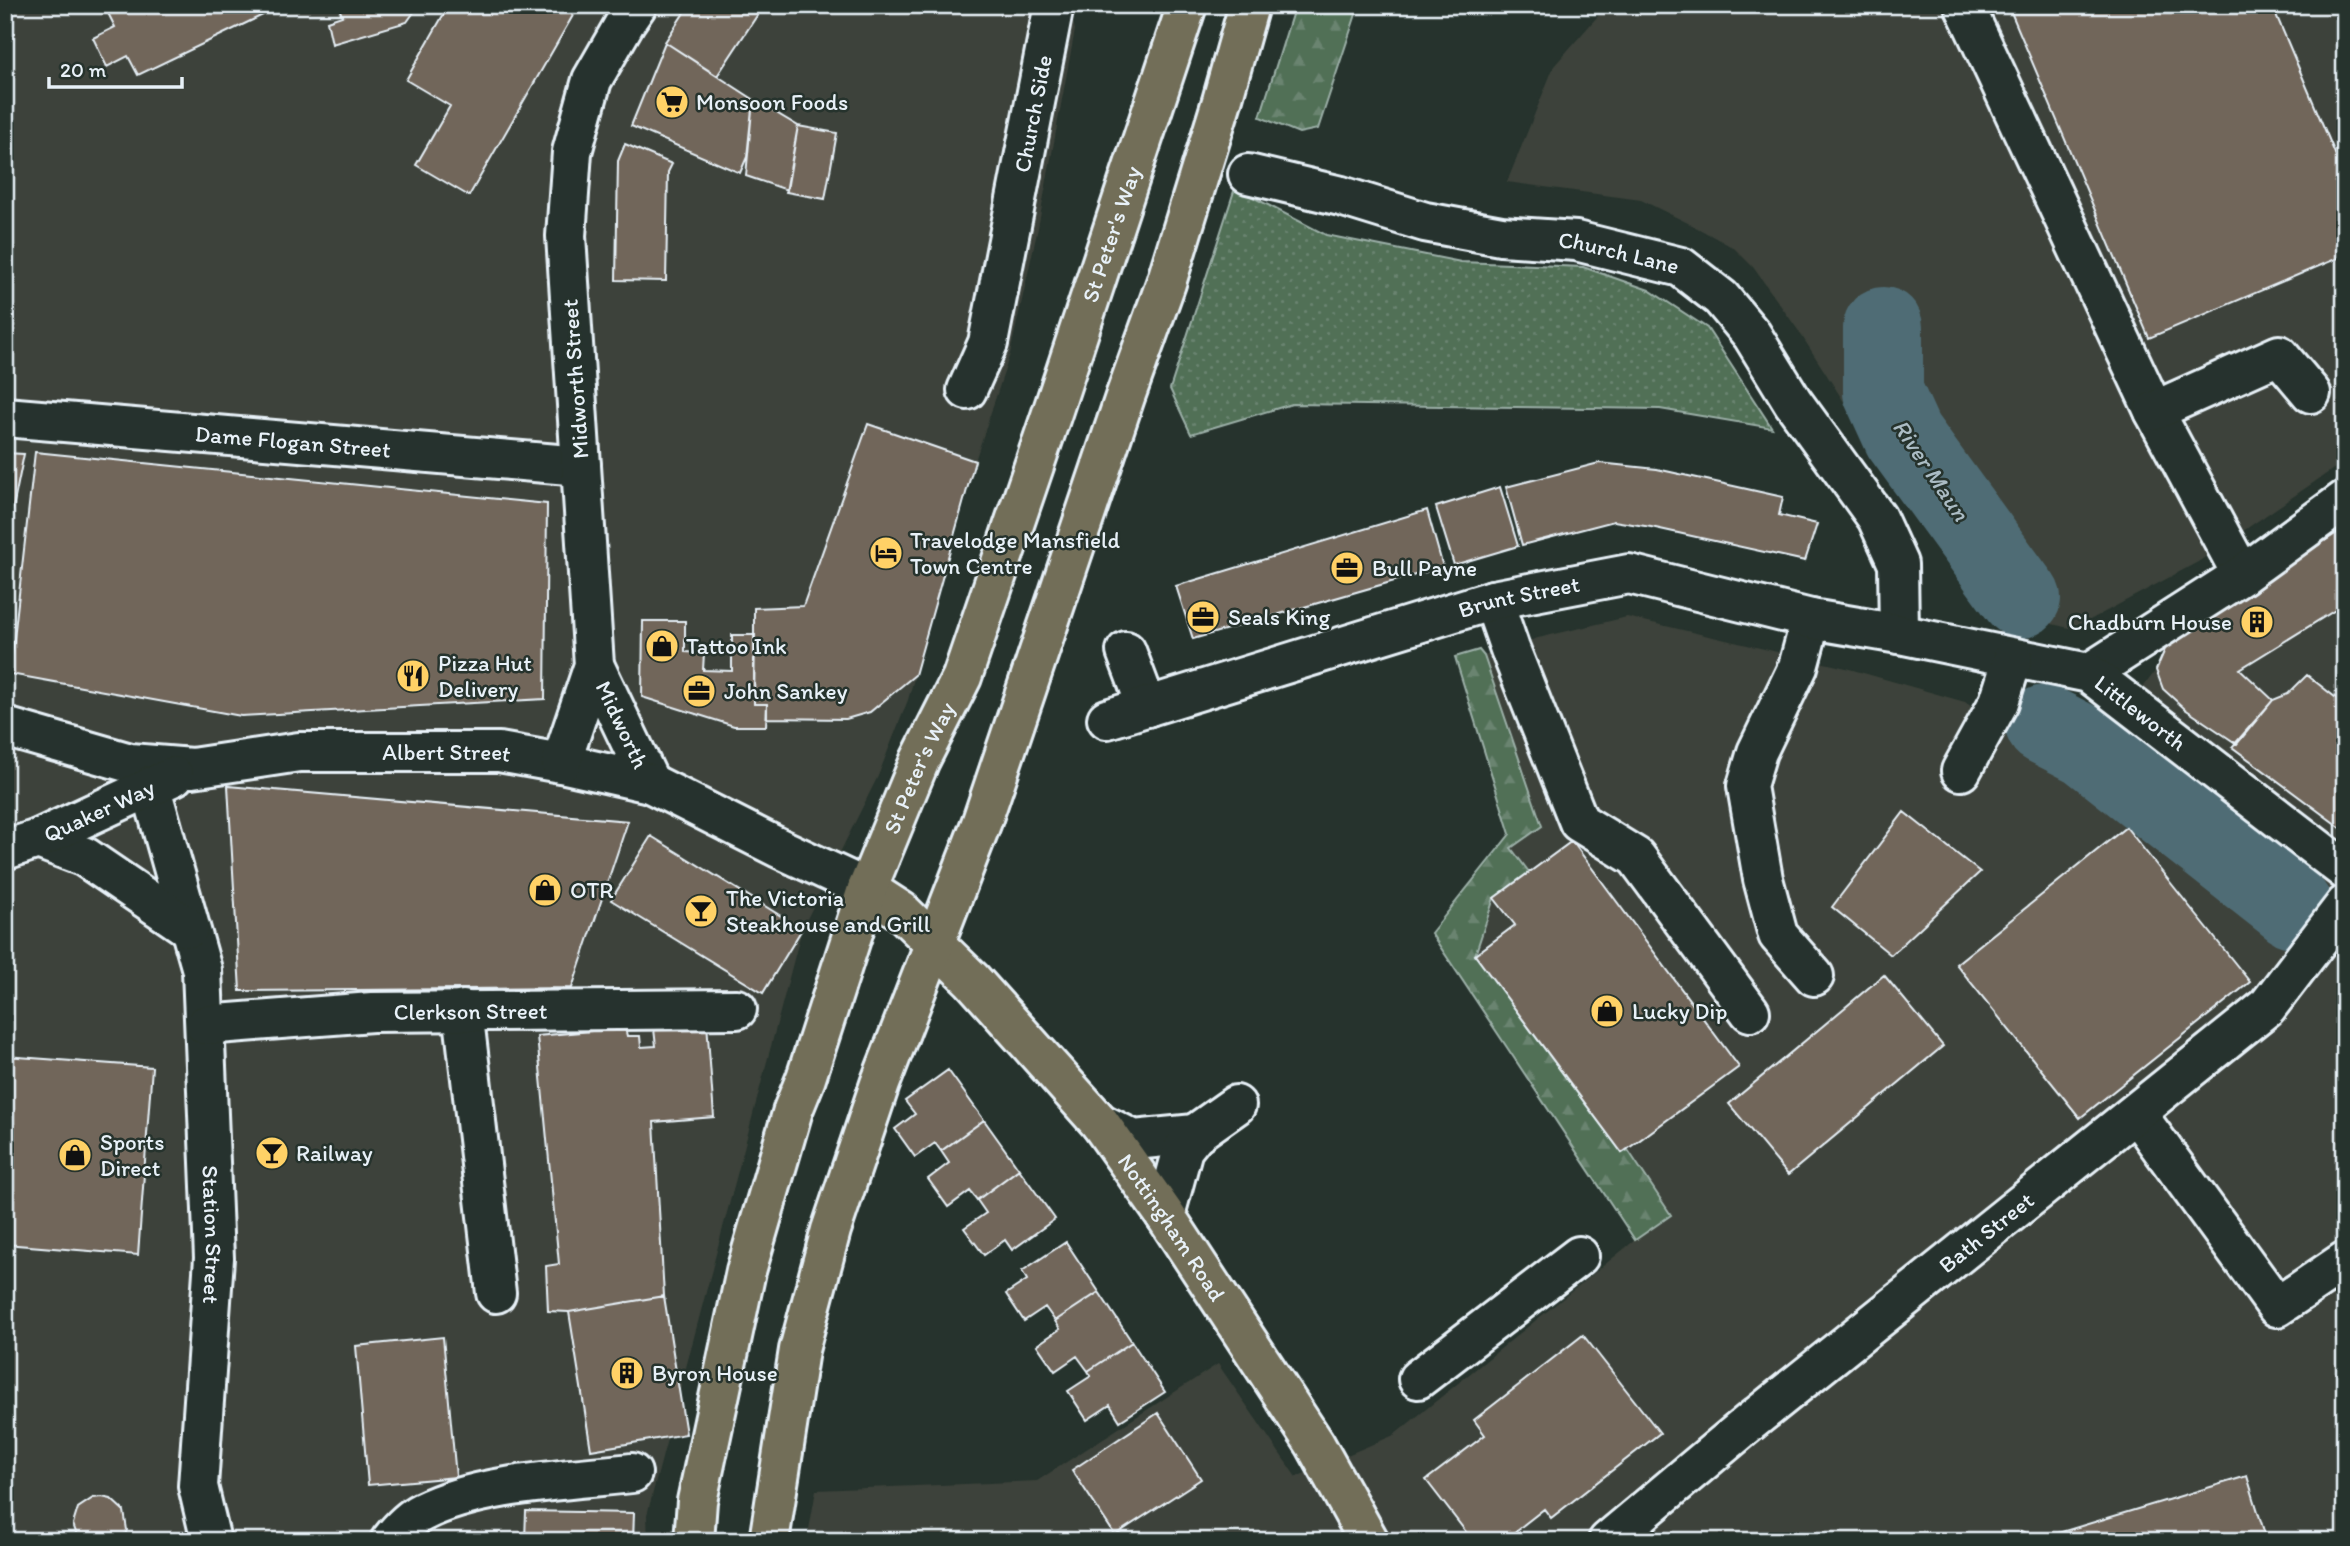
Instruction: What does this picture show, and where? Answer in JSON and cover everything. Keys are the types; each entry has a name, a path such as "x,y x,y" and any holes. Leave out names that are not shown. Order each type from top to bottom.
{"highway":[{"name":"St Peter's Way","path":"694,1541 697,1501 746,1271 793,1110 806,1078 867,889 920,760 962,677 1187,5"},
{"path":"769,1541 799,1350 831,1230 880,1084 982,821 1166,283 1249,5"},
{"name":"Nottingham Road","path":"867,889 901,911 1001,1011 1100,1124 1165,1215 1315,1444 1369,1541"}],"street":[{"name":"Midworth Street","path":"561,763 594,665 566,236 572,152 592,80 638,5"},
{"name":"Church Side","path":"967,390 988,343 1054,5"},
{"path":"1964,5 2154,411 2242,575"},
{"name":"Church Lane","path":"1248,174 1340,196 1425,222 1501,236 1576,241 1681,267 1721,298 1752,335 1793,402 1877,518 1898,564 1899,634"},
{"path":"2154,411 2279,355 2311,393"},
{"name":"Dame Flogan Street","path":"5,417 580,466"},
{"path":"2089,673 2242,575 2345,500"},
{"name":"Brunt Street","path":"1107,719 1493,600 1629,574 1811,620 1899,634"},
{"path":"1493,600 1579,822 1636,857 1750,1013"},
{"path":"1811,620 1798,667 1757,752 1747,786 1763,879 1778,935 1814,976"},
{"name":"Littleworth","path":"1899,634 2089,673 2345,870"},
{"path":"1126,651 1147,707"},
{"path":"1961,771 1999,702 2013,658"},
{"name":"Midworth","path":"594,665 650,783"},
{"name":"Albert Street","path":"5,727 130,763 192,768 299,752 499,752 561,763 650,783 867,889"},
{"name":"Quaker Way","path":"22,845 192,768"},
{"name":"Station Street","path":"150,785 202,970 214,1258 198,1486 211,1541"},
{"path":"22,845 85,857 189,928"},
{"name":"Bath Street","path":"1608,1541 1750,1422 2267,1007 2345,905"},
{"name":"Clerkson Street","path":"205,1025 372,1012 737,1009"},
{"path":"463,1010 496,1293"},
{"path":"1165,1215 1182,1149 1195,1134 1236,1105"},
{"path":"2136,1113 2277,1307 2345,1261"},
{"path":"1100,1124 1134,1140 1195,1134"},
{"path":"1418,1379 1579,1256"},
{"path":"390,1541 420,1513 463,1497 505,1488 632,1473"},
{"path":"759,1541 778,1475"}],"shaded area":[{"path":"5,5 1069,5 1075,30 1038,228 1010,354 975,461 908,700 878,776 802,929 647,1515 648,1541 5,1541"},
{"path":"1611,5 2345,5 2345,461 2198,562 2073,629 2011,614 1976,591 1945,560 1798,330 1753,267 1734,248 1641,200 1507,182 1554,66"},
{"path":"2345,528 2345,1541 807,1541 816,1490 1037,1481 1218,1364 1296,1477 1394,1435 1635,1240 1670,1215 1628,1150 1622,1153 1475,955 1494,898 1529,872 1510,848 1542,825 1484,656 1538,638 1627,617 1846,668 1965,702 2076,778 2156,670 2169,640"}],"green space":[{"path":"1295,5 1359,5 1318,129 1299,133 1260,117"},
{"path":"1235,188 1326,235 1461,262 1583,267 1649,290 1707,328 1772,428 1660,409 1292,404 1191,434 1170,389"},
{"path":"1479,650 1484,656 1542,826 1511,848 1529,872 1494,898 1475,955 1622,1153 1628,1150 1671,1215 1635,1240 1431,933 1510,834 1455,657"}],"building":[{"path":"104,5 259,5 263,15 138,75 128,56 107,67 93,38 115,27"},
{"path":"338,5 419,5 407,22 332,44 327,21 342,16"},
{"path":"449,5 579,5 469,196 416,165 450,106 406,80"},
{"path":"689,5 764,5 717,76 665,42"},
{"path":"2008,5 2272,5 2345,177 2345,255 2149,338"},
{"path":"665,42 753,99 747,157 740,173 631,126"},
{"path":"753,99 798,126 787,190 746,176"},
{"path":"798,126 837,133 825,199 786,192"},
{"path":"625,144 672,164 668,172 666,281 616,280 618,161"},
{"name":"Travelodge Mansfield Town Centre","path":"868,424 975,461 915,675 870,712 846,719 767,718 767,704 754,704 754,608 803,606"},
{"path":"35,452 547,504 545,699 241,716 10,674"},
{"path":"5,453 24,454 5,547"},
{"path":"1599,463 1657,469 1783,497 1779,515 1817,524 1805,561 1614,521 1522,545 1506,487"},
{"path":"1500,487 1518,546 1454,565 1436,507"},
{"path":"1427,510 1443,567 1193,639 1176,586"},
{"name":"Chadburn House","path":"2345,528 2345,604 2240,669 2273,700 2237,744 2185,709 2163,689 2156,670 2169,640"},
{"path":"643,621 685,621 685,652 704,653 703,670 732,671 732,635 755,635 754,704 767,704 766,726 734,726 642,697"},
{"path":"2307,675 2345,705 2345,831 2232,747 2273,700 2288,694"},
{"path":"228,786 628,821 572,988 240,991"},
{"path":"1904,812 1980,872 1891,955 1832,907"},
{"path":"2126,827 2250,982 2080,1118 1956,964"},
{"name":"The Victoria Steakhouse and Grill","path":"651,836 802,929 763,993 611,900"},
{"name":"Lucky Dip","path":"1572,841 1739,1067 1622,1153 1475,955 1515,925 1494,898"},
{"path":"1884,975 1943,1046 1788,1175 1729,1104"},
{"path":"707,1023 714,1117 654,1122 664,1296 569,1312 548,1311 546,1266 559,1264 537,1036 625,1028 627,1036 640,1036 641,1047 656,1046 654,1029"},
{"name":"Sports Direct","path":"5,1056 152,1067 138,1255 5,1244"},
{"path":"948,1070 984,1120 941,1151 935,1143 915,1157 895,1129 915,1114 905,1101"},
{"path":"984,1120 1019,1169 977,1200 970,1191 948,1207 928,1179 949,1163 941,1151"},
{"path":"1019,1169 1055,1219 1012,1250 1005,1240 984,1255 964,1228 986,1213 977,1200"},
{"path":"1066,1242 1099,1292 1055,1321 1045,1307 1024,1321 1006,1294 1027,1280 1022,1271"},
{"path":"1099,1292 1132,1342 1088,1371 1077,1356 1055,1371 1037,1345 1060,1329 1055,1321"},
{"name":"Byron House","path":"664,1296 686,1434 591,1450 569,1312"},
{"path":"1583,1335 1660,1433 1551,1518 1544,1509 1503,1541 1473,1541 1426,1480 1485,1435 1474,1420"},
{"path":"443,1337 456,1477 368,1485 356,1346"},
{"path":"1132,1342 1165,1392 1120,1421 1110,1405 1087,1420 1068,1391 1091,1376 1088,1371"},
{"path":"1158,1413 1201,1479 1115,1535 1072,1470"},
{"path":"2247,1476 2267,1541 2037,1541 2038,1539"},
{"path":"93,1498 111,1499 124,1511 127,1530 123,1539 79,1541 73,1524 78,1508"},
{"path":"526,1511 634,1513 633,1541 525,1541"},
{"path":"2021,1531 2038,1539 2037,1541 2016,1541"}],"waterway":[{"name":"River Maun","path":"1883,327 1883,392 1903,436 2021,598"},
{"name":"River Maun","path":"2045,725 2088,747 2293,908"}],"place":[{"name":"Monsoon Foods","path":"672,102"},
{"name":"Travelodge Mansfield Town Centre","path":"886,553"},
{"name":"Bull Payne","path":"1347,568"},
{"name":"Seals King","path":"1203,617"},
{"name":"Chadburn House","path":"2257,622"},
{"name":"Tattoo Ink","path":"662,646"},
{"name":"Pizza Hut Delivery","path":"413,676"},
{"name":"John Sankey","path":"699,691"},
{"name":"OTR","path":"545,890"},
{"name":"The Victoria Steakhouse and Grill","path":"701,911"},
{"name":"Lucky Dip","path":"1607,1011"},
{"name":"Railway","path":"272,1153"},
{"name":"Sports Direct","path":"75,1155"},
{"name":"Byron House","path":"627,1373"}]}
